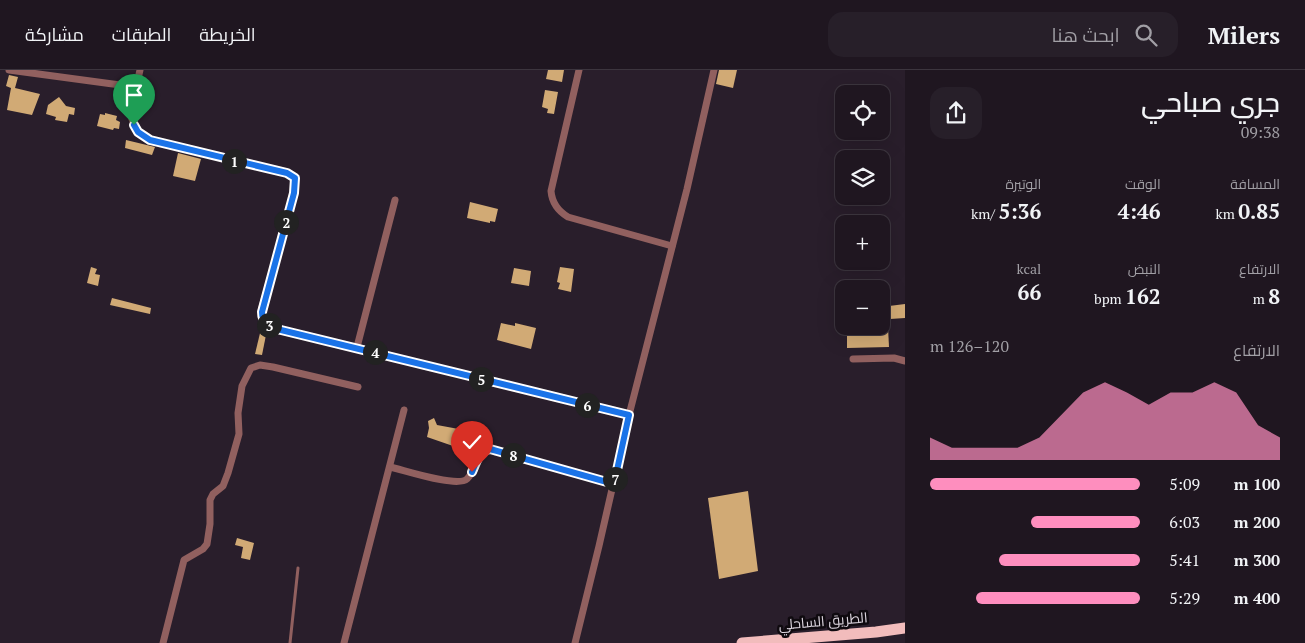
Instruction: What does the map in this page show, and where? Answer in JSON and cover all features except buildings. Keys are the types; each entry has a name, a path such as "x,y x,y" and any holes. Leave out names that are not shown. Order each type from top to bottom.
{"highway":[{"name":"الطريق الساحلي","path":"742,643 905,628"}],"street":[{"path":"9,70 135,87"},
{"path":"140,70 131,110 132,119 138,132 143,136 150,140 184,149 287,173 295,178 294,193 268,283 262,312 262,318 265,323 281,330 357,347 538,394 629,415"},
{"path":"579,70 551,191 552,199 560,211 568,217 672,246"},
{"path":"575,643 629,415 656,316 714,70"},
{"path":"357,347 395,200"},
{"path":"853,359 894,358 905,361"},
{"path":"163,643 184,560 203,549 208,540 210,500 213,494 223,486 228,473 239,434 238,413 242,386 251,368 260,365 273,367 358,387"},
{"path":"344,643 404,410"},
{"path":"390,467 445,481 462,482 467,479 480,454 490,449 614,484"}],"lane":[{"path":"290,643 298,568"}],"route":[{"path":"134,125 138,132 150,140 287,173 295,178 294,193 268,283 262,312 262,318 265,323 281,330 357,347 538,394 629,415 614,484 490,449 480,454 472,472"}]}
